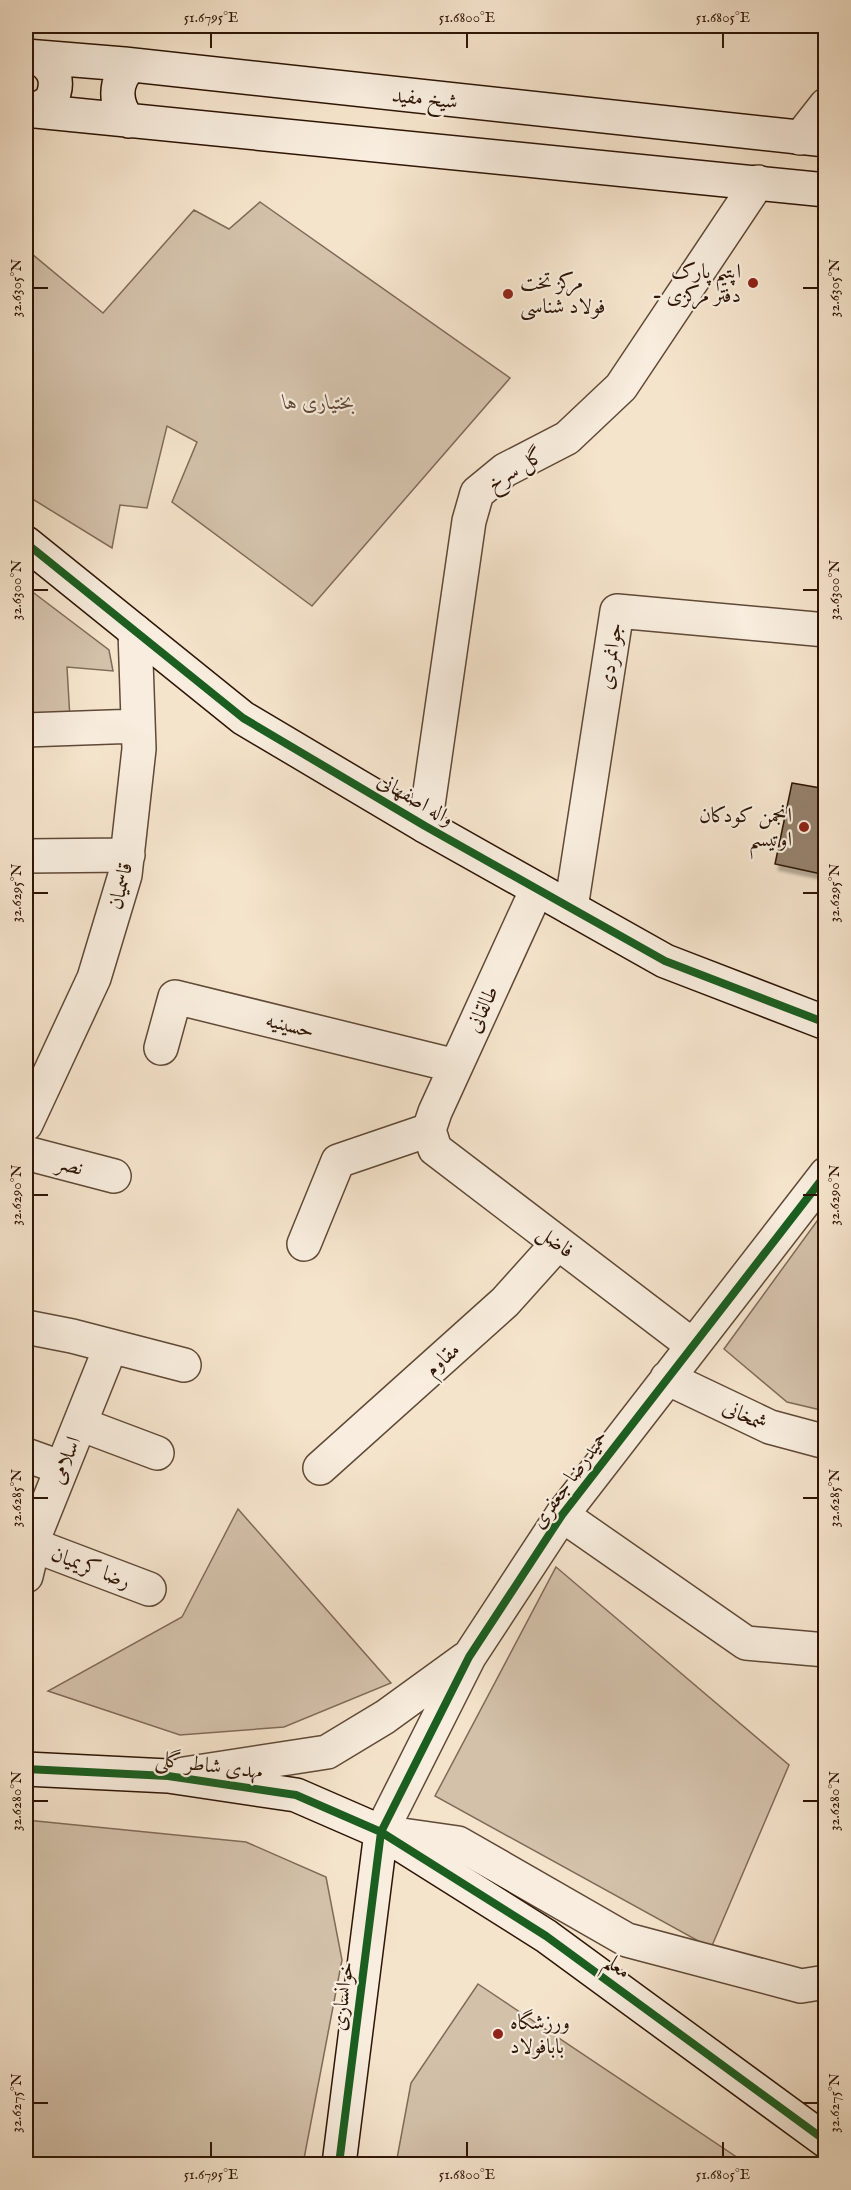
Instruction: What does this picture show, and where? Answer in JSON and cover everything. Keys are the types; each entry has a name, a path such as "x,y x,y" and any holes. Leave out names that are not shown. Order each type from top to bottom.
{"street":[{"name":"شیخ مفید","path":"32,57 813,139"},
{"path":"30,111 50,102 56,86 52,69 46,62 32,57"},
{"path":"129,121 120,108 117,93 121,78 130,66"},
{"path":"813,139 825,105"},
{"path":"30,111 825,190"},
{"name":"گل سرخ","path":"425,826 469,521 477,493 506,470 567,438 621,387 758,182"},
{"name":"واله اصفهانی","path":"26,543 243,718 425,826 665,961 825,1023"},
{"name":"جوانمردی","path":"571,908 617,611 825,630"},
{"name":"قاسمیان","path":"28,1114 94,978 125,875 139,749 135,631"},
{"path":"26,730 138,726"},
{"path":"26,856 128,855"},
{"name":"طالقانی","path":"429,1130 435,1112 537,889"},
{"name":"حسینیه","path":"161,1048 175,997 456,1066"},
{"path":"304,1244 338,1161 429,1130"},
{"name":"فاضل","path":"429,1130 435,1149 692,1346"},
{"name":"نصر","path":"26,1154 114,1176"},
{"name":"حمیدرضا جعفری","path":"381,1832 469,1657 562,1515 825,1174"},
{"name":"مقاوم","path":"320,1468 506,1302 558,1243"},
{"path":"26,1327 184,1365"},
{"name":"اسلامی","path":"26,1576 32,1533 62,1468 111,1346"},
{"name":"شمخانی","path":"667,1378 770,1427 825,1442"},
{"path":"80,1424 157,1453"},
{"path":"26,1455 62,1468"},
{"path":"562,1515 746,1643 825,1650"},
{"name":"رضا کریمیان","path":"32,1533 148,1589"},
{"path":"168,1776 327,1752 385,1717 469,1657"},
{"name":"مهدی شاطر گلی","path":"26,1769 168,1776 296,1794 381,1832"},
{"path":"381,1832 458,1843 627,1940 801,1986 825,1982"},
{"name":"معلم","path":"381,1832 546,1935 825,2141"},
{"name":"خوانساری","path":"339,2164 381,1832"}],"green space":[{"name":"بختیاری ها","path":"260,202 510,378 312,606 172,502 197,442 167,426 147,508 120,505 112,548 26,495 26,249 103,313 194,210 229,229"},
{"path":"26,587 109,650 113,671 67,667 70,719 26,720"},
{"path":"825,1210 825,1411 787,1402 724,1349"},
{"path":"238,1509 391,1683 284,1727 180,1735 48,1691 182,1617"},
{"path":"556,1567 789,1765 711,1948 435,1796"},
{"path":"26,1820 246,1842 326,1877 342,1960 303,2164 26,2164"},
{"name":"ورزشگاه بابافولاد","path":"478,1984 747,2164 396,2164 411,2083"}],"building":[{"name":"انجمن کودکان اوتیسم","path":"792,783 826,789 826,875 775,864"}],"cycle path":[{"path":"26,543 243,718 425,826 665,961 826,1023"},
{"path":"339,2164 381,1832 469,1657 562,1515 826,1174"},
{"path":"26,1769 168,1776 296,1795 381,1832 546,1936 826,2141"}],"place":[{"name":"اپتیم پارک - دفتر مرکزی","path":"753,283"},
{"name":"مرکز تخت فولاد شناسی","path":"508,294"},
{"name":"انجمن کودکان اوتیسم","path":"804,827"},
{"name":"ورزشگاه بابافولاد","path":"498,2034"}]}
